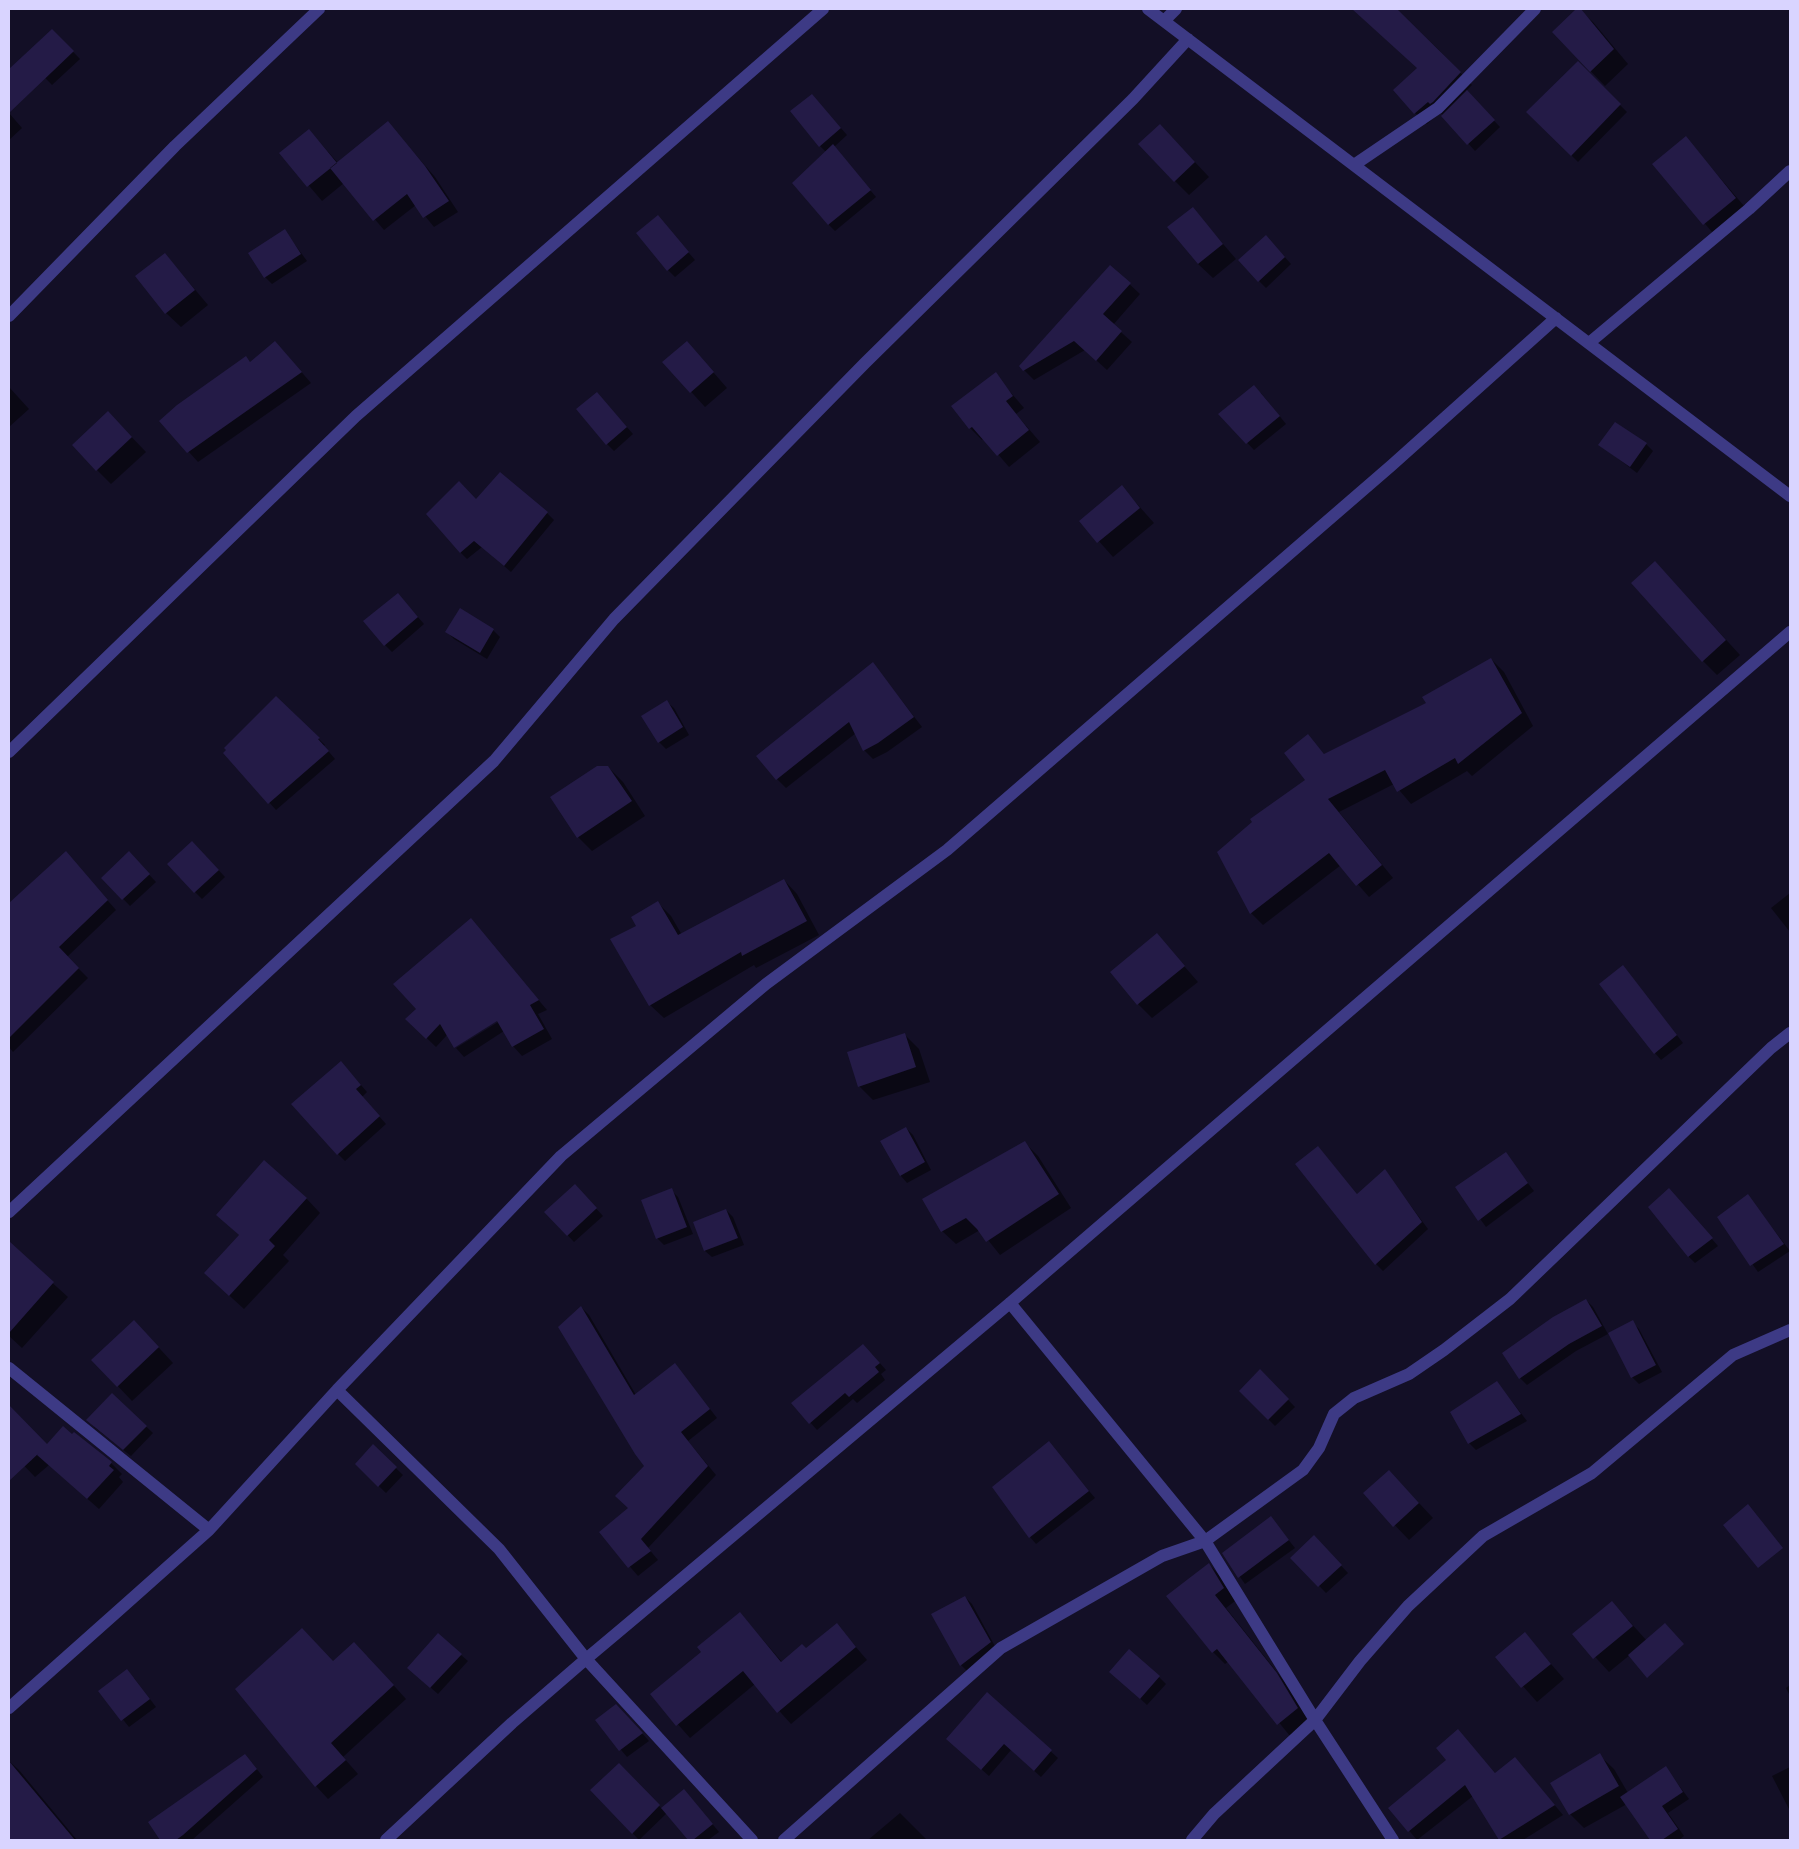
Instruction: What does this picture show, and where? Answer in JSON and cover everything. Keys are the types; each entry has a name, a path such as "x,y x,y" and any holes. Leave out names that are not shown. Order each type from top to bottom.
{"street":[{"path":"9,316 175,146 319,9"},
{"path":"9,752 356,416 823,9"},
{"path":"1148,9 1790,496"},
{"path":"1164,21 1176,9"},
{"path":"1354,165 1438,108 1535,9"},
{"path":"9,1212 494,761 614,619 865,363 1133,99 1188,39"},
{"path":"1589,343 1749,209 1790,171"},
{"path":"9,1708 209,1530 337,1390 561,1156 766,984 947,850 1392,465 1556,318"},
{"path":"386,1840 512,1723 586,1658 1010,1303 1790,632"},
{"path":"784,1840 1002,1648 1162,1556 1205,1542 1304,1470 1319,1448 1334,1414 1354,1398 1409,1374 1444,1350 1510,1298 1771,1048 1790,1033"},
{"path":"1010,1303 1205,1542 1315,1720 1393,1840"},
{"path":"1192,1840 1214,1814 1315,1720 1360,1661 1408,1606 1483,1536 1592,1473 1733,1355 1790,1330"},
{"path":"9,1368 209,1530"},
{"path":"337,1390 499,1549 586,1658 752,1840"}],"building":[{"path":"1352,9 1397,9 1461,72 1433,102 1430,104 1428,102 1414,114 1393,90 1417,68"},
{"path":"1576,9 1581,9 1614,49 1590,72 1552,32"},
{"path":"52,29 74,51 9,113 9,69"},
{"path":"1578,61 1621,104 1571,156 1526,112"},
{"path":"1467,90 1495,120 1467,145 1441,116"},
{"path":"812,94 841,128 819,147 790,111"},
{"path":"388,121 425,166 449,201 423,218 407,194 373,221 330,168"},
{"path":"1160,124 1195,162 1174,182 1138,144"},
{"path":"309,129 337,163 307,187 279,153"},
{"path":"1686,136 1736,198 1703,225 1652,164"},
{"path":"833,144 871,190 828,225 792,183"},
{"path":"1193,207 1223,244 1198,264 1167,227"},
{"path":"658,215 689,252 667,271 636,233"},
{"path":"285,229 301,254 264,278 248,253"},
{"path":"1266,235 1285,257 1258,282 1238,260"},
{"path":"165,253 195,290 165,314 135,276"},
{"path":"1110,265 1131,283 1103,314 1122,331 1096,361 1074,341 1023,371 1019,366"},
{"path":"275,341 302,372 187,453 159,421 177,405 246,356 250,362"},
{"path":"687,341 714,372 690,393 662,362"},
{"path":"996,372 1013,396 1006,401 1029,430 997,456 972,427 969,429 951,406"},
{"path":"1254,385 1280,416 1246,444 1218,414"},
{"path":"597,392 627,427 606,445 576,409"},
{"path":"108,411 132,437 96,471 72,445"},
{"path":"1615,422 1647,443 1630,467 1598,445"},
{"path":"500,472 548,512 504,566 474,541 460,553 426,514 459,481 476,499"},
{"path":"1122,485 1140,508 1097,543 1079,521"},
{"path":"1655,561 1726,640 1702,662 1631,583"},
{"path":"398,593 418,617 384,646 363,621"},
{"path":"460,608 494,629 480,653 445,632"},
{"path":"1491,658 1522,713 1458,764 1455,758 1397,792 1385,770 1328,799 1382,865 1356,886 1329,853 1250,914 1217,852 1252,822 1250,819 1305,780 1284,753 1308,734 1324,754 1426,703 1422,697"},
{"path":"873,662 914,717 878,743 863,751 849,722 776,780 756,756"},
{"path":"276,696 320,738 318,739 329,751 268,804 223,753 226,750 224,748"},
{"path":"667,700 683,727 658,743 641,716"},
{"path":"597,766 608,766 632,801 577,838 550,797"},
{"path":"192,841 219,870 194,893 167,864"},
{"path":"66,851 108,900 59,947 79,968 9,1038 9,903"},
{"path":"129,851 150,874 122,900 101,878"},
{"path":"784,879 807,921 742,956 741,952 649,1006 610,939 636,926 631,917 658,901 678,935"},
{"path":"471,918 539,1000 530,1005 544,1029 512,1047 497,1021 454,1048 440,1024 426,1039 405,1019 416,1009 393,984"},
{"path":"1157,933 1185,966 1137,1005 1110,972"},
{"path":"1623,965 1677,1035 1654,1054 1599,984"},
{"path":"905,1033 916,1067 858,1087 847,1052"},
{"path":"341,1061 361,1085 356,1089 380,1116 337,1155 291,1104"},
{"path":"906,1127 925,1162 900,1176 880,1141"},
{"path":"1025,1141 1059,1194 986,1242 966,1218 941,1232 922,1199"},
{"path":"1318,1146 1357,1194 1385,1169 1422,1222 1375,1265 1295,1164"},
{"path":"1506,1152 1528,1183 1478,1221 1455,1187"},
{"path":"264,1160 307,1198 269,1240 275,1246 229,1296 204,1273 239,1235 216,1215"},
{"path":"575,1184 597,1208 567,1236 544,1212"},
{"path":"672,1188 687,1227 656,1239 641,1200"},
{"path":"1669,1188 1713,1238 1688,1257 1648,1207"},
{"path":"1748,1194 1784,1244 1750,1266 1717,1217"},
{"path":"726,1209 738,1238 704,1251 693,1222"},
{"path":"9,1241 54,1282 9,1333"},
{"path":"1586,1299 1602,1326 1569,1344 1519,1379 1502,1353 1553,1317"},
{"path":"581,1306 634,1395 675,1363 710,1409 681,1432 708,1466 641,1539 651,1551 628,1568 599,1532 628,1508 615,1496 644,1466 558,1327"},
{"path":"134,1320 159,1347 117,1387 91,1360"},
{"path":"1633,1320 1656,1365 1631,1378 1608,1333"},
{"path":"863,1344 880,1363 875,1367 879,1372 849,1397 845,1393 809,1424 791,1403"},
{"path":"1260,1369 1289,1399 1268,1420 1239,1391"},
{"path":"1497,1381 1521,1414 1468,1444 1450,1412"},
{"path":"112,1393 147,1426 123,1450 86,1420"},
{"path":"9,1405 47,1444 63,1426 72,1434 74,1432 112,1462 109,1466 114,1470 87,1499 37,1455 39,1453 9,1481"},
{"path":"1049,1441 1089,1491 1029,1538 992,1487"},
{"path":"373,1444 397,1467 378,1487 355,1464"},
{"path":"1389,1470 1419,1503 1393,1527 1363,1493"},
{"path":"1748,1504 1783,1548 1758,1568 1723,1525"},
{"path":"1271,1516 1289,1540 1238,1578 1222,1553"},
{"path":"1314,1535 1342,1565 1318,1587 1290,1558"},
{"path":"1209,1563 1224,1588 1215,1595 1277,1673 1298,1708 1277,1725 1217,1649 1212,1653 1166,1596"},
{"path":"965,1596 991,1642 960,1666 931,1614"},
{"path":"1612,1601 1633,1626 1593,1659 1572,1634"},
{"path":"740,1612 781,1662 802,1644 806,1648 837,1623 856,1647 777,1713 743,1671 676,1726 650,1694 701,1652 697,1647"},
{"path":"1665,1623 1684,1644 1647,1678 1628,1655"},
{"path":"302,1628 333,1661 354,1642 394,1685 331,1743 346,1760 315,1787 235,1689"},
{"path":"1525,1632 1551,1664 1521,1688 1495,1657"},
{"path":"438,1633 462,1654 430,1688 407,1668"},
{"path":"1129,1649 1160,1676 1140,1699 1109,1672"},
{"path":"127,1669 150,1699 121,1721 98,1691"},
{"path":"987,1692 1052,1750 1034,1771 1004,1744 981,1770 946,1739"},
{"path":"616,1704 643,1733 619,1751 595,1720"},
{"path":"1458,1729 1495,1773 1515,1757 1555,1805 1499,1840 1465,1785 1408,1832 1388,1808 1446,1760 1436,1748"},
{"path":"1600,1753 1619,1786 1569,1815 1550,1783"},
{"path":"245,1754 257,1769 183,1835 176,1840 160,1840 148,1822"},
{"path":"9,1761 75,1840 9,1840"},
{"path":"619,1763 660,1805 632,1834 590,1790"},
{"path":"1666,1766 1683,1792 1662,1806 1678,1829 1662,1840 1650,1840 1620,1797"},
{"path":"684,1789 713,1824 693,1840 688,1840 661,1808"}]}
